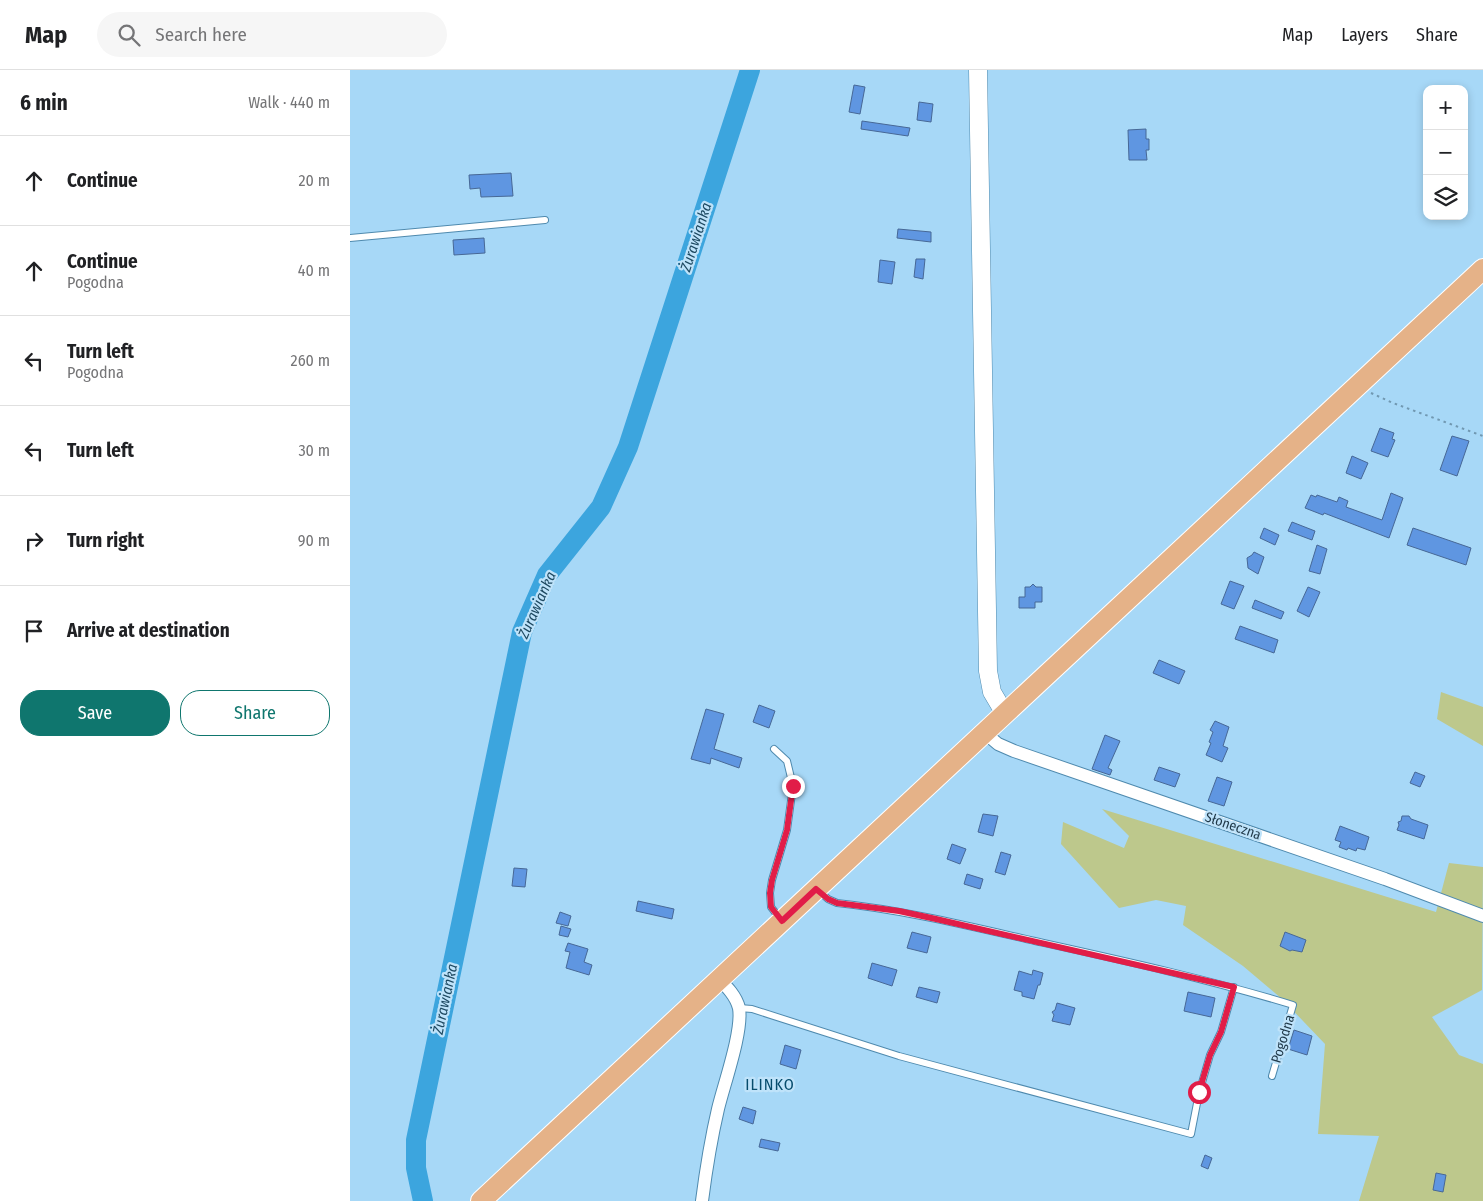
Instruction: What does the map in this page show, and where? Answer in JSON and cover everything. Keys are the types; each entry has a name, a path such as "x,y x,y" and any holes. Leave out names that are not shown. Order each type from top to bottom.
{"main road":[{"path":"481,1201 1483,269"}],"street":[{"path":"978,70 988,671 992,692 1005,714"},
{"name":"Słoneczna","path":"985,733 998,744 1014,751 1385,879 1483,916"},
{"path":"702,1201 717,1112 738,1033 739,1008 735,998 720,979"}],"lane":[{"path":"350,238 545,220"},
{"path":"774,749 787,761 793,786 787,830 770,893 771,907 782,921"},
{"name":"Pogodna","path":"816,889 828,899 837,903 880,908 927,917 1234,987 1293,1005 1272,1076"},
{"path":"739,1008 752,1009 899,1056 1191,1134 1199,1092 1210,1055 1221,1032 1234,987"}],"path":[{"path":"1360,383 1378,398 1483,436"}],"green space":[{"path":"1441,692 1483,707 1483,746 1437,719"},
{"path":"1102,809 1436,912 1449,863 1483,867 1482,990 1432,1017 1459,1055 1483,1064 1483,1201 1359,1201 1379,1136 1318,1134 1325,1044 1282,999 1243,966 1183,925 1186,906 1156,900 1119,908 1061,844 1063,822 1124,848 1129,836"}],"building":[{"path":"854,85 865,87 860,114 849,112"},
{"path":"919,102 933,104 931,122 917,120"},
{"path":"862,121 910,128 908,136 861,129"},
{"path":"1146,129 1146,139 1149,139 1149,150 1146,150 1147,160 1129,160 1128,130"},
{"path":"511,173 513,196 481,197 480,188 470,189 469,175"},
{"path":"898,229 931,232 931,242 897,238"},
{"path":"484,238 485,253 454,255 453,240"},
{"path":"916,259 925,259 923,279 914,277"},
{"path":"880,260 895,262 892,284 878,282"},
{"path":"1380,428 1394,433 1392,439 1395,440 1388,457 1371,451"},
{"path":"1452,436 1469,441 1457,476 1440,470"},
{"path":"1352,456 1368,463 1361,479 1346,473"},
{"path":"1391,493 1403,498 1389,538 1324,513 1323,515 1305,508 1311,495 1316,497 1317,495 1337,502 1339,497 1348,501 1346,507 1382,520"},
{"path":"1292,522 1315,531 1312,540 1288,531"},
{"path":"1264,528 1279,535 1275,545 1260,538"},
{"path":"1413,528 1471,548 1466,565 1407,545"},
{"path":"1317,545 1327,549 1320,574 1309,571"},
{"path":"1254,552 1264,557 1258,574 1248,568 1247,558"},
{"path":"1230,581 1244,586 1234,609 1221,604"},
{"path":"1033,584 1036,587 1042,587 1042,602 1035,602 1035,608 1019,608 1019,597 1025,597 1025,587 1030,587"},
{"path":"1308,587 1320,592 1309,617 1297,611"},
{"path":"1255,600 1284,612 1281,619 1252,608"},
{"path":"1240,626 1278,640 1274,653 1235,639"},
{"path":"1159,660 1185,671 1179,684 1153,673"},
{"path":"759,705 775,711 769,728 753,722"},
{"path":"706,709 724,714 714,749 742,758 739,768 711,758 710,764 691,759"},
{"path":"1215,721 1229,727 1223,746 1228,748 1222,762 1206,755 1213,732 1210,730"},
{"path":"1105,735 1120,741 1108,768 1112,770 1110,775 1092,769"},
{"path":"1159,767 1180,774 1175,787 1154,780"},
{"path":"1415,772 1425,776 1420,787 1410,783"},
{"path":"1217,777 1232,782 1224,806 1208,801"},
{"path":"983,814 998,816 993,836 978,832"},
{"path":"1402,816 1409,816 1411,819 1428,825 1424,839 1397,830 1398,822 1401,821"},
{"path":"1340,826 1369,837 1365,850 1357,848 1356,851 1348,848 1347,850 1339,847 1341,842 1335,840"},
{"path":"952,844 966,849 960,864 947,859"},
{"path":"1001,852 1011,855 1005,875 995,872"},
{"path":"514,868 527,869 525,887 512,886"},
{"path":"967,874 983,879 980,889 964,884"},
{"path":"638,901 674,909 672,919 636,911"},
{"path":"560,912 571,916 568,926 556,923"},
{"path":"561,926 571,929 568,937 559,935"},
{"path":"912,932 931,937 927,953 907,948"},
{"path":"1285,932 1306,940 1302,952 1290,951 1280,946"},
{"path":"568,943 588,949 584,962 592,965 589,975 566,968 570,952 565,951"},
{"path":"872,963 897,970 892,986 868,978"},
{"path":"1033,970 1043,973 1034,999 1022,996 1022,992 1014,990 1019,971 1032,975"},
{"path":"919,987 940,992 937,1003 916,997"},
{"path":"1188,992 1215,998 1211,1017 1184,1011"},
{"path":"1057,1003 1075,1008 1070,1025 1052,1021 1054,1015 1052,1012 1055,1010"},
{"path":"1294,1030 1312,1036 1307,1055 1288,1049"},
{"path":"785,1045 801,1050 796,1069 780,1064"},
{"path":"743,1107 756,1111 753,1124 739,1119"},
{"path":"761,1139 780,1143 778,1151 759,1147"},
{"path":"1205,1155 1212,1158 1208,1169 1201,1166"},
{"path":"1436,1173 1446,1175 1443,1192 1433,1190"}],"waterway":[{"name":"Żurawianka","path":"423,1201 416,1168 416,1140 522,632 547,575 601,507 628,447 750,70"}],"district":[{"name":"ILINKO","path":"770,1084"}],"route":[{"path":"793,786 787,830 775,868 769,901 771,907 782,921 816,889 828,899 837,903 899,911 1234,987 1221,1032 1210,1055 1199,1092"}]}
